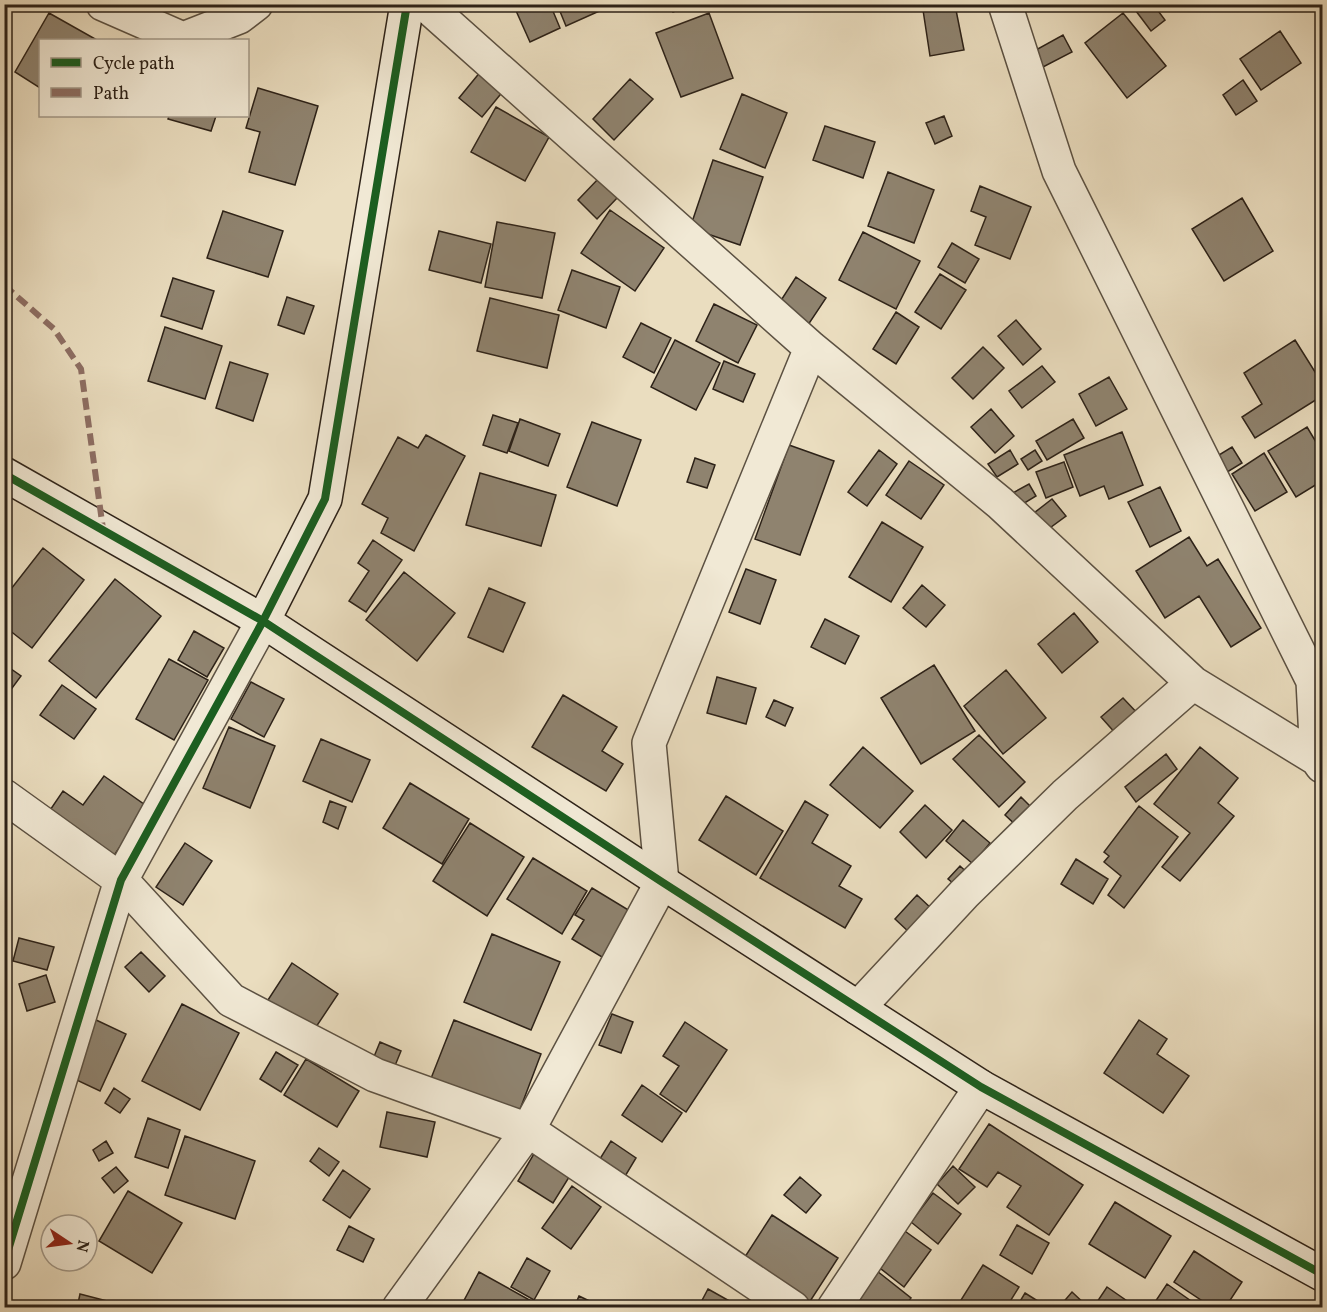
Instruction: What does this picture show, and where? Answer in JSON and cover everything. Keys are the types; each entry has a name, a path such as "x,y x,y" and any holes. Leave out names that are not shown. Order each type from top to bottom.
{"street":[{"path":"103,4 183,39 239,17 256,4"},
{"path":"4,1263 121,880 263,621 325,499 407,4"},
{"path":"425,4 811,348 1000,502 1193,683 1320,762"},
{"path":"1005,4 1059,171 1318,669 1320,762"},
{"path":"399,1308 528,1130 662,882 649,743 811,348"},
{"path":"4,474 263,621 981,1087 1323,1274"},
{"path":"858,1008 964,894 1065,795 1193,683"},
{"path":"4,796 121,880 231,1000 375,1074 528,1130 793,1308"},
{"path":"834,1308 981,1087"}],"building":[{"path":"513,4 550,4 560,28 530,42"},
{"path":"557,4 615,4 566,26"},
{"path":"671,4 694,4 673,12"},
{"path":"1144,4 1153,4 1165,20 1151,31 1136,11"},
{"path":"955,5 964,50 930,56 923,10"},
{"path":"49,13 95,39 39,39 39,87 15,72"},
{"path":"709,13 733,78 681,97 656,33"},
{"path":"1123,13 1166,66 1127,98 1085,43"},
{"path":"1280,31 1301,63 1261,90 1240,59"},
{"path":"1063,35 1072,52 1043,67 1034,51"},
{"path":"481,71 504,90 482,117 459,98"},
{"path":"630,79 653,99 614,140 593,119"},
{"path":"1243,80 1257,101 1236,115 1223,95"},
{"path":"258,88 318,106 295,185 249,172 260,132 246,128"},
{"path":"742,94 787,113 765,168 720,149"},
{"path":"496,107 549,137 525,181 471,152"},
{"path":"944,116 952,136 935,144 926,123"},
{"path":"169,117 216,117 211,131 168,119"},
{"path":"825,126 875,142 863,178 813,160"},
{"path":"713,160 763,177 740,245 690,228"},
{"path":"888,172 934,190 914,243 868,226"},
{"path":"599,178 618,197 597,219 578,200"},
{"path":"980,186 1031,207 1010,259 975,245 986,217 971,211"},
{"path":"1242,198 1273,251 1224,281 1192,229"},
{"path":"610,210 664,248 635,291 581,253"},
{"path":"223,211 283,231 268,277 207,258"},
{"path":"497,222 555,233 542,298 485,287"},
{"path":"439,231 491,244 481,283 429,270"},
{"path":"863,232 920,261 896,309 839,280"},
{"path":"952,243 979,259 965,283 938,267"},
{"path":"572,270 620,287 606,328 558,310"},
{"path":"940,274 966,290 941,329 915,312"},
{"path":"796,277 826,298 808,325 778,305"},
{"path":"173,278 214,291 202,329 161,316"},
{"path":"287,297 314,306 304,334 278,325"},
{"path":"490,298 559,315 547,368 477,351"},
{"path":"714,304 757,325 738,363 696,341"},
{"path":"896,312 919,327 896,364 873,349"},
{"path":"1016,320 1041,349 1023,365 998,336"},
{"path":"641,323 671,338 654,373 623,357"},
{"path":"165,327 222,346 205,399 148,381"},
{"path":"675,340 720,363 696,410 651,387"},
{"path":"1295,340 1322,383 1322,396 1255,438 1242,417 1262,404 1244,373"},
{"path":"983,347 1004,368 973,399 952,378"},
{"path":"724,361 755,374 743,402 713,389"},
{"path":"230,362 268,374 253,421 216,408"},
{"path":"1042,366 1055,382 1022,408 1009,391"},
{"path":"1109,377 1127,409 1096,426 1079,394"},
{"path":"991,409 1014,436 995,453 971,427"},
{"path":"493,415 518,423 507,453 483,445"},
{"path":"520,419 560,434 548,466 509,451"},
{"path":"1073,419 1084,438 1047,460 1036,441"},
{"path":"592,422 641,440 617,506 567,487"},
{"path":"1307,427 1322,452 1322,481 1296,497 1268,451"},
{"path":"1122,432 1143,485 1109,499 1104,486 1080,496 1064,455"},
{"path":"426,435 465,456 414,551 381,533 388,518 362,504 398,437 418,448"},
{"path":"789,445 834,461 800,555 755,539"},
{"path":"1232,447 1242,463 1224,474 1214,458"},
{"path":"879,450 897,464 867,506 848,492"},
{"path":"1010,450 1018,464 997,477 988,464"},
{"path":"1035,450 1042,461 1028,470 1021,459"},
{"path":"1264,453 1287,492 1255,511 1232,474"},
{"path":"695,458 715,465 707,488 687,482"},
{"path":"909,461 944,485 921,519 886,495"},
{"path":"1064,462 1073,487 1046,498 1036,472"},
{"path":"480,473 556,495 541,546 466,525"},
{"path":"1029,484 1036,496 1018,507 1011,494"},
{"path":"1160,487 1181,531 1150,547 1128,502"},
{"path":"1052,499 1066,516 1047,530 1034,513"},
{"path":"882,522 923,547 891,602 849,577"},
{"path":"1189,537 1207,566 1218,559 1261,628 1231,647 1199,596 1165,618 1136,571"},
{"path":"373,540 402,560 366,612 349,601 369,571 358,563"},
{"path":"43,548 84,580 32,648 4,626 4,598"},
{"path":"746,569 776,580 760,624 729,612"},
{"path":"404,572 455,613 417,661 366,620"},
{"path":"115,579 161,616 96,698 49,661"},
{"path":"922,585 945,605 926,627 903,608"},
{"path":"489,588 525,603 503,652 468,637"},
{"path":"1074,613 1098,642 1062,673 1038,644"},
{"path":"825,619 859,636 845,664 811,647"},
{"path":"194,631 224,648 207,677 178,660"},
{"path":"169,659 208,680 174,740 136,719"},
{"path":"4,664 21,676 4,699"},
{"path":"934,665 975,731 921,764 881,698"},
{"path":"1006,670 1046,718 1003,754 964,706"},
{"path":"717,677 756,688 746,724 707,713"},
{"path":"251,682 284,699 264,737 231,719"},
{"path":"62,685 96,709 74,739 40,715"},
{"path":"563,695 617,727 602,751 623,764 606,791 532,747"},
{"path":"1123,698 1140,716 1117,735 1101,717"},
{"path":"774,700 793,708 785,726 766,717"},
{"path":"229,727 275,746 250,808 203,788"},
{"path":"979,735 1025,782 999,807 953,759"},
{"path":"321,739 370,760 352,802 303,781"},
{"path":"863,747 913,791 880,828 830,785"},
{"path":"1200,747 1238,778 1218,803 1234,816 1180,881 1162,867 1190,833 1154,804"},
{"path":"1166,754 1177,769 1136,802 1125,787"},
{"path":"104,776 148,807 108,864 44,819 63,791 83,805"},
{"path":"410,783 469,819 442,864 383,828"},
{"path":"726,796 783,831 756,875 699,840"},
{"path":"1021,797 1036,812 1020,829 1005,815"},
{"path":"330,801 346,807 338,829 323,822"},
{"path":"805,801 828,815 812,843 851,866 839,886 862,899 845,928 760,878"},
{"path":"925,805 952,830 926,858 900,832"},
{"path":"1139,806 1178,837 1124,908 1108,895 1121,876 1104,862 1109,856 1104,852"},
{"path":"963,820 990,843 973,864 946,841"},
{"path":"470,823 524,857 487,916 433,881"},
{"path":"185,843 212,861 183,905 156,887"},
{"path":"533,858 587,891 562,934 507,899"},
{"path":"1076,859 1108,879 1093,904 1061,884"},
{"path":"960,866 971,876 960,889 948,879"},
{"path":"592,888 635,914 607,960 572,939 584,920 575,915"},
{"path":"917,895 933,910 911,934 895,919"},
{"path":"492,934 560,962 531,1030 464,1002"},
{"path":"19,938 54,947 47,970 13,961"},
{"path":"141,952 165,976 149,992 125,967"},
{"path":"292,963 338,994 312,1033 266,1003"},
{"path":"46,975 55,1002 27,1011 19,984"},
{"path":"182,1004 239,1033 200,1110 142,1081"},
{"path":"612,1014 633,1022 621,1053 599,1045"},
{"path":"94,1019 126,1034 100,1091 68,1076"},
{"path":"454,1020 541,1054 516,1120 428,1086"},
{"path":"1139,1020 1167,1039 1157,1054 1189,1076 1163,1113 1104,1073"},
{"path":"685,1022 727,1050 686,1112 660,1094 679,1066 663,1056"},
{"path":"380,1042 401,1051 392,1073 371,1064"},
{"path":"276,1052 298,1065 281,1092 260,1079"},
{"path":"306,1059 359,1091 337,1127 284,1095"},
{"path":"642,1085 682,1113 662,1142 622,1115"},
{"path":"114,1088 130,1099 120,1113 105,1103"},
{"path":"387,1112 435,1122 427,1157 380,1147"},
{"path":"148,1118 180,1130 168,1168 135,1157"},
{"path":"989,1124 1083,1185 1049,1235 1007,1207 1021,1186 998,1172 987,1187 959,1169"},
{"path":"4,1128 11,1130 4,1150"},
{"path":"185,1136 255,1161 235,1219 165,1195"},
{"path":"106,1141 113,1153 99,1161 93,1150"},
{"path":"611,1141 636,1158 624,1178 598,1162"},
{"path":"319,1148 339,1162 329,1176 310,1161"},
{"path":"535,1152 571,1174 553,1203 518,1181"},
{"path":"953,1166 975,1187 958,1204 937,1184"},
{"path":"116,1167 128,1181 114,1193 102,1178"},
{"path":"343,1170 370,1189 350,1218 323,1200"},
{"path":"800,1177 821,1195 806,1213 784,1195"},
{"path":"572,1186 601,1207 571,1249 542,1228"},
{"path":"128,1191 182,1223 152,1273 99,1241"},
{"path":"933,1193 961,1214 938,1244 911,1222"},
{"path":"1115,1202 1171,1236 1145,1278 1089,1244"},
{"path":"772,1215 838,1258 807,1306 741,1263"},
{"path":"1017,1225 1049,1243 1032,1274 1000,1255"},
{"path":"349,1226 374,1239 363,1262 337,1250"},
{"path":"902,1229 931,1250 904,1287 876,1265"},
{"path":"1194,1251 1242,1282 1225,1308 1213,1308 1174,1282"},
{"path":"527,1258 550,1271 534,1300 511,1287"},
{"path":"983,1265 1019,1287 1006,1308 956,1308"},
{"path":"877,1271 911,1298 904,1308 849,1308"},
{"path":"479,1272 544,1308 460,1308"},
{"path":"1167,1284 1201,1308 1151,1308"},
{"path":"1107,1287 1130,1303 1127,1308 1093,1308"},
{"path":"708,1289 742,1308 698,1308"},
{"path":"1072,1292 1089,1308 1062,1308 1060,1306"},
{"path":"1025,1293 1049,1308 1016,1308"},
{"path":"80,1294 111,1302 109,1308 77,1308"},
{"path":"579,1296 604,1308 574,1308"}],"marked path":[{"path":"4,285 54,329 81,369 103,529"}],"cycle path":[{"path":"4,1263 121,880 263,621 325,499 407,4"},
{"path":"4,474 263,621 981,1087 1322,1274"}]}
